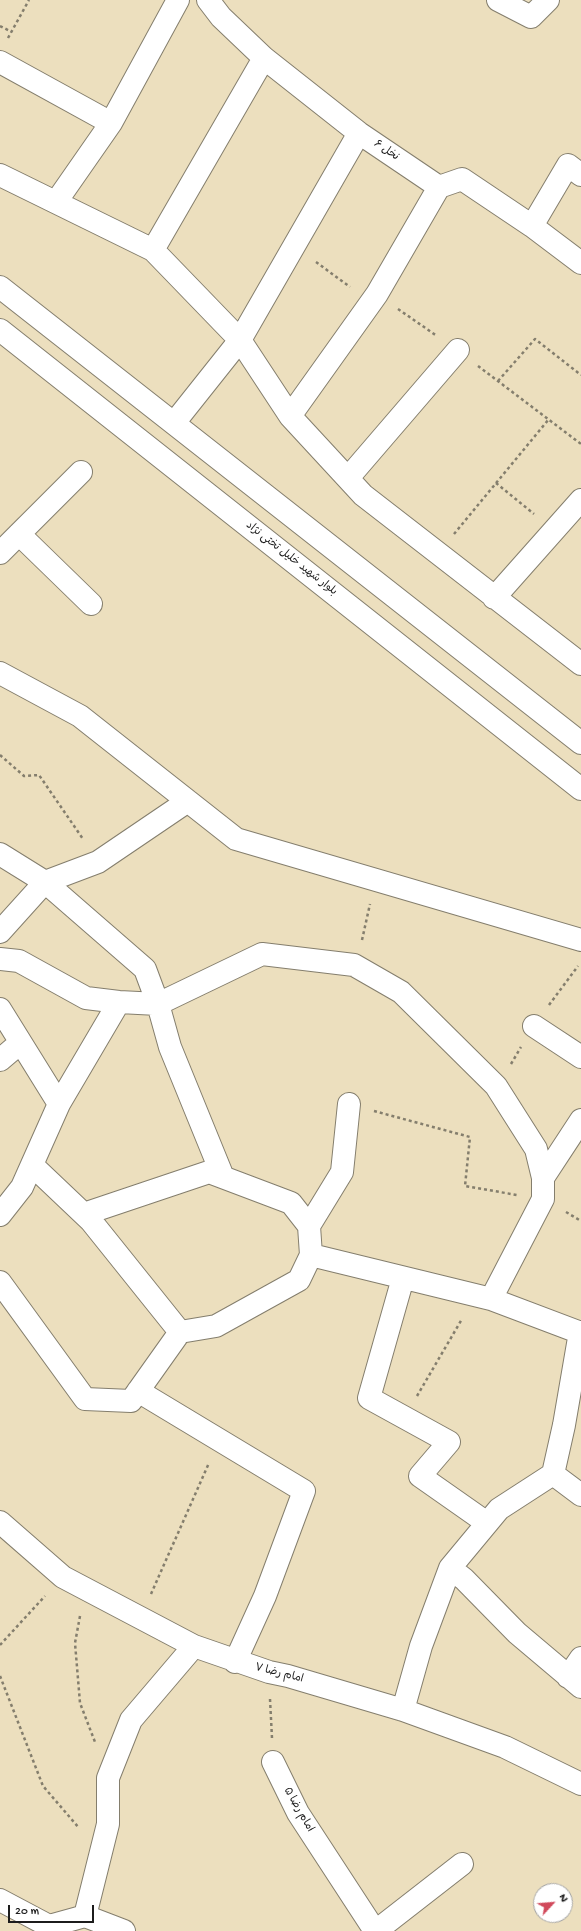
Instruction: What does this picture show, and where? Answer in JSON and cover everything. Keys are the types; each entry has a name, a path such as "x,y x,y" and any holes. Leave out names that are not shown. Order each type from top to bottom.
{"street":[{"path":"56,202 111,123 178,0"},
{"name":"نخل ۶","path":"208,0 221,17 264,58 359,133 439,187"},
{"path":"498,0 531,17 548,0"},
{"path":"153,250 264,58"},
{"path":"0,62 111,123"},
{"path":"174,423 240,340 359,133"},
{"path":"532,226 574,170"},
{"path":"0,175 153,250 240,340 290,416 363,495 581,664"},
{"path":"290,416 374,298 439,187 462,179 532,226 581,263"},
{"path":"0,287 581,743"},
{"name":"بلوار شهید خلیل تختی نژاد","path":"0,330 581,789"},
{"path":"348,478 458,350"},
{"path":"0,553 82,472"},
{"path":"494,598 581,500"},
{"path":"19,534 91,604"},
{"path":"0,673 80,716 236,839 581,940"},
{"path":"0,932 45,882 98,862 188,801"},
{"path":"0,854 45,882 145,969 158,1004 170,1047 223,1177"},
{"path":"0,959 19,961 86,998 119,1002 158,1004 262,954 354,965 401,992 496,1086 536,1149 543,1189"},
{"path":"0,1215 22,1187 59,1104 119,1002"},
{"path":"0,1009 59,1104"},
{"path":"534,1026 581,1057"},
{"path":"0,1060 20,1043"},
{"path":"308,1226 342,1172 349,1104"},
{"path":"483,1297 581,1120"},
{"path":"32,1165 84,1214 180,1332"},
{"path":"0,1282 85,1399 131,1401 180,1332 216,1326 299,1280 311,1255 308,1226 291,1203 209,1172 84,1214"},
{"path":"311,1255 483,1297 581,1333 564,1425 553,1474 499,1509 450,1568 421,1646 403,1710"},
{"path":"403,1278 369,1398 449,1442 420,1476 487,1522"},
{"path":"138,1391 304,1491 265,1596 235,1662"},
{"path":"553,1474 581,1495"},
{"name":"امام رضا ۷","path":"0,1522 63,1577 194,1646 235,1662 403,1710 505,1748 581,1784"},
{"path":"450,1568 464,1579 517,1633 574,1682 581,1658"},
{"path":"85,1916 108,1824 108,1778 131,1720 194,1646"},
{"name":"امام رضا ۵","path":"273,1762 298,1813 352,1893 375,1931"},
{"path":"375,1931 462,1864"},
{"path":"0,1900 48,1926 85,1916 124,1931"}],"path":[{"path":"8,39 29,0"},
{"path":"0,26 12,32"},
{"path":"294,246 458,350 581,444"},
{"path":"498,381 535,339 581,375"},
{"path":"438,553 549,419"},
{"path":"496,483 554,531"},
{"path":"0,755 24,776 39,774 98,862"},
{"path":"354,965 365,930 375,880"},
{"path":"349,1104 470,1137 465,1186 543,1189 581,1221"},
{"path":"404,1418 483,1297"},
{"path":"140,1618 220,1440"},
{"path":"0,1645 63,1577"},
{"path":"85,1589 75,1643 80,1703 108,1778"},
{"path":"269,1672 273,1762"},
{"path":"0,1676 43,1786 100,1853"}]}
